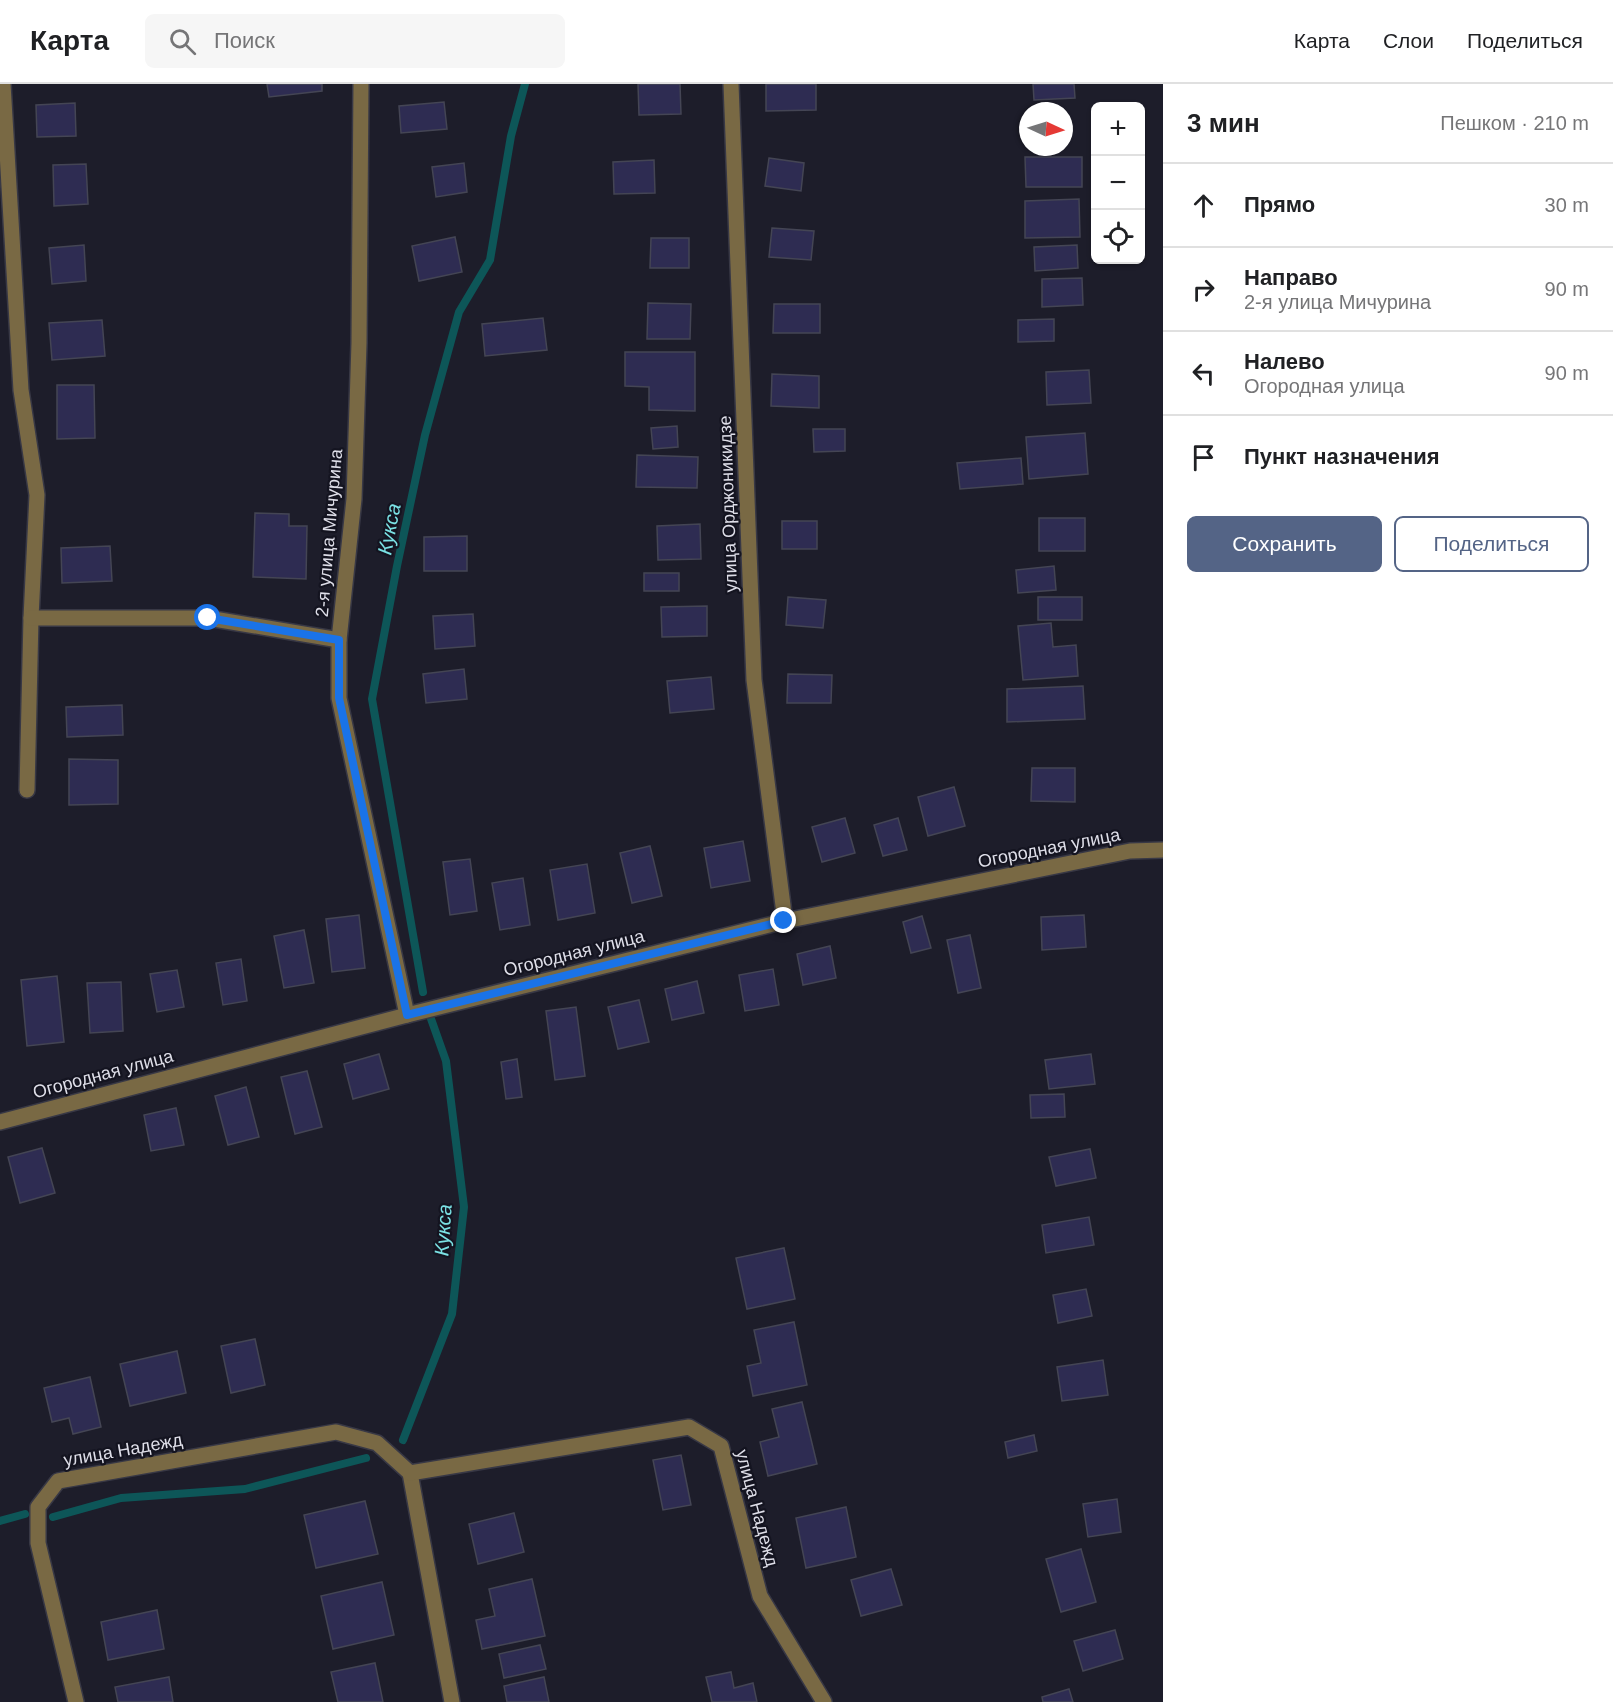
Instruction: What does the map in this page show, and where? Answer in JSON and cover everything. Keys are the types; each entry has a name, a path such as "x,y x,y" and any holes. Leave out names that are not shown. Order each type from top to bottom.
{"street":[{"path":"3,84 21,390 37,495 31,618 27,790"},
{"name":"2-я улица Мичурина","path":"361,84 359,343 354,500 339,640 339,698 407,1015"},
{"name":"улица Орджоникидзе","path":"731,84 754,680 784,921"},
{"path":"31,618 208,618 339,640"},
{"name":"Огородная улица","path":"0,1122 407,1015 784,921 1130,851 1163,850"},
{"name":"улица Надежд","path":"75,1702 38,1543 38,1507 58,1481 336,1432 377,1443 410,1473 689,1427 721,1446 760,1596 824,1702"},
{"path":"410,1473 452,1702"}],"building":[{"path":"267,84 322,84 322,91 269,97"},
{"path":"638,84 680,84 681,114 639,115"},
{"path":"766,84 816,84 816,110 766,111"},
{"path":"1033,84 1074,84 1075,98 1034,100"},
{"path":"444,102 447,129 401,133 399,106"},
{"path":"75,103 76,136 37,137 36,105"},
{"path":"1025,157 1082,157 1082,187 1026,187"},
{"path":"769,158 804,163 801,191 765,186"},
{"path":"654,160 655,193 614,194 613,162"},
{"path":"464,163 467,192 436,197 432,167"},
{"path":"86,164 88,204 54,206 53,165"},
{"path":"1079,199 1080,237 1025,238 1025,201"},
{"path":"772,228 814,231 811,260 769,257"},
{"path":"455,237 462,272 419,281 412,246"},
{"path":"651,238 689,238 689,268 650,268"},
{"path":"84,245 86,281 52,284 49,248"},
{"path":"1077,245 1078,268 1035,271 1034,247"},
{"path":"1082,278 1083,305 1042,307 1042,279"},
{"path":"648,303 691,304 690,339 647,339"},
{"path":"774,304 820,304 820,333 773,333"},
{"path":"543,318 547,350 485,356 482,324"},
{"path":"1054,319 1054,341 1018,342 1018,320"},
{"path":"102,320 105,356 52,360 49,323"},
{"path":"625,352 695,352 695,411 649,410 649,387 625,386"},
{"path":"1089,370 1091,403 1047,405 1046,372"},
{"path":"772,374 819,376 819,408 771,406"},
{"path":"57,385 94,385 95,438 57,439"},
{"path":"677,426 678,447 653,449 651,428"},
{"path":"813,429 845,429 845,451 814,452"},
{"path":"1085,433 1088,474 1029,479 1026,437"},
{"path":"637,455 698,457 697,488 636,487"},
{"path":"1021,458 1023,484 960,489 957,463"},
{"path":"255,513 289,514 289,526 307,526 306,579 253,577"},
{"path":"1039,518 1085,518 1085,551 1039,551"},
{"path":"782,521 817,521 817,549 782,549"},
{"path":"700,524 701,559 658,560 657,526"},
{"path":"467,536 467,571 424,571 424,537"},
{"path":"110,546 112,581 62,583 61,548"},
{"path":"1054,566 1056,590 1018,593 1016,570"},
{"path":"644,573 679,573 679,591 644,591"},
{"path":"788,597 826,600 823,628 786,625"},
{"path":"1038,597 1082,597 1082,620 1038,620"},
{"path":"707,606 707,636 662,637 661,607"},
{"path":"473,614 475,646 435,649 433,616"},
{"path":"1051,623 1053,647 1076,645 1078,676 1023,680 1018,626"},
{"path":"464,669 467,699 426,703 423,674"},
{"path":"788,674 832,675 831,703 787,703"},
{"path":"711,677 714,709 670,713 667,681"},
{"path":"1083,686 1085,719 1007,722 1007,689"},
{"path":"122,705 123,735 67,737 66,707"},
{"path":"69,759 118,760 118,804 69,805"},
{"path":"1032,768 1075,768 1075,802 1031,801"},
{"path":"954,787 965,826 928,836 918,797"},
{"path":"845,818 855,853 822,862 812,827"},
{"path":"898,818 907,850 883,856 874,825"},
{"path":"743,841 750,881 711,888 704,848"},
{"path":"650,846 662,896 632,903 620,853"},
{"path":"470,859 477,911 450,915 443,862"},
{"path":"587,864 595,913 558,920 550,870"},
{"path":"523,878 530,925 500,930 492,883"},
{"path":"359,915 365,968 332,972 326,919"},
{"path":"1084,915 1086,947 1042,950 1041,917"},
{"path":"922,916 931,948 911,953 903,922"},
{"path":"304,930 314,983 284,988 274,936"},
{"path":"970,935 981,988 958,993 947,940"},
{"path":"830,946 836,978 803,985 797,954"},
{"path":"241,959 247,1001 223,1005 216,963"},
{"path":"773,969 779,1005 745,1011 739,975"},
{"path":"177,970 184,1007 157,1012 150,974"},
{"path":"57,976 64,1042 27,1046 21,980"},
{"path":"697,981 704,1013 672,1020 665,989"},
{"path":"121,982 123,1031 90,1033 87,983"},
{"path":"639,1000 649,1042 618,1049 608,1007"},
{"path":"576,1007 585,1076 555,1080 546,1011"},
{"path":"379,1054 389,1089 353,1099 344,1064"},
{"path":"1091,1054 1095,1084 1049,1089 1045,1060"},
{"path":"517,1059 522,1097 506,1099 501,1062"},
{"path":"307,1071 322,1127 295,1134 281,1077"},
{"path":"246,1087 259,1137 228,1145 215,1096"},
{"path":"1064,1094 1065,1117 1031,1118 1030,1095"},
{"path":"176,1108 184,1145 151,1151 144,1115"},
{"path":"42,1148 55,1193 20,1203 8,1157"},
{"path":"1090,1149 1096,1178 1056,1186 1049,1157"},
{"path":"1089,1217 1094,1245 1046,1253 1042,1225"},
{"path":"784,1248 795,1299 747,1309 736,1258"},
{"path":"1086,1289 1092,1316 1058,1323 1053,1295"},
{"path":"794,1322 807,1385 753,1396 747,1366 761,1363 754,1330"},
{"path":"255,1339 265,1385 231,1393 221,1346"},
{"path":"177,1351 186,1393 130,1406 120,1364"},
{"path":"1103,1360 1108,1395 1062,1401 1057,1367"},
{"path":"90,1377 101,1427 73,1434 69,1418 52,1422 44,1388"},
{"path":"802,1402 817,1464 768,1476 760,1442 779,1437 772,1409"},
{"path":"1034,1435 1037,1451 1008,1458 1005,1442"},
{"path":"681,1455 691,1505 663,1510 653,1460"},
{"path":"1117,1499 1121,1532 1088,1537 1083,1504"},
{"path":"365,1501 378,1554 316,1568 304,1515"},
{"path":"846,1507 856,1557 806,1568 796,1518"},
{"path":"514,1513 524,1552 478,1564 469,1524"},
{"path":"1081,1549 1096,1602 1061,1612 1046,1559"},
{"path":"891,1569 902,1605 861,1616 851,1580"},
{"path":"532,1579 545,1636 482,1649 476,1620 495,1616 489,1589"},
{"path":"382,1582 394,1635 333,1649 321,1596"},
{"path":"157,1610 164,1649 108,1660 101,1622"},
{"path":"1115,1630 1123,1659 1083,1671 1074,1641"},
{"path":"540,1645 546,1669 504,1678 499,1654"},
{"path":"375,1663 383,1702 338,1702 331,1672"},
{"path":"731,1672 734,1688 753,1683 757,1702 712,1702 706,1677"},
{"path":"169,1677 173,1702 118,1702 115,1687"},
{"path":"544,1677 549,1702 507,1702 504,1686"},
{"path":"1069,1689 1073,1702 1043,1702 1042,1697"}],"waterway":[{"name":"Кукса","path":"423,992 372,699 425,435 459,312 490,260 511,136 525,84"},
{"name":"Кукса","path":"403,1440 452,1314 464,1207 446,1061 430,1016"},
{"name":"Кукса","path":"53,1517 121,1498 245,1489 366,1458"},
{"name":"Кукса","path":"0,1521 25,1514"}],"route":[{"path":"208,618 339,640 339,698 407,1015 784,921"}]}
